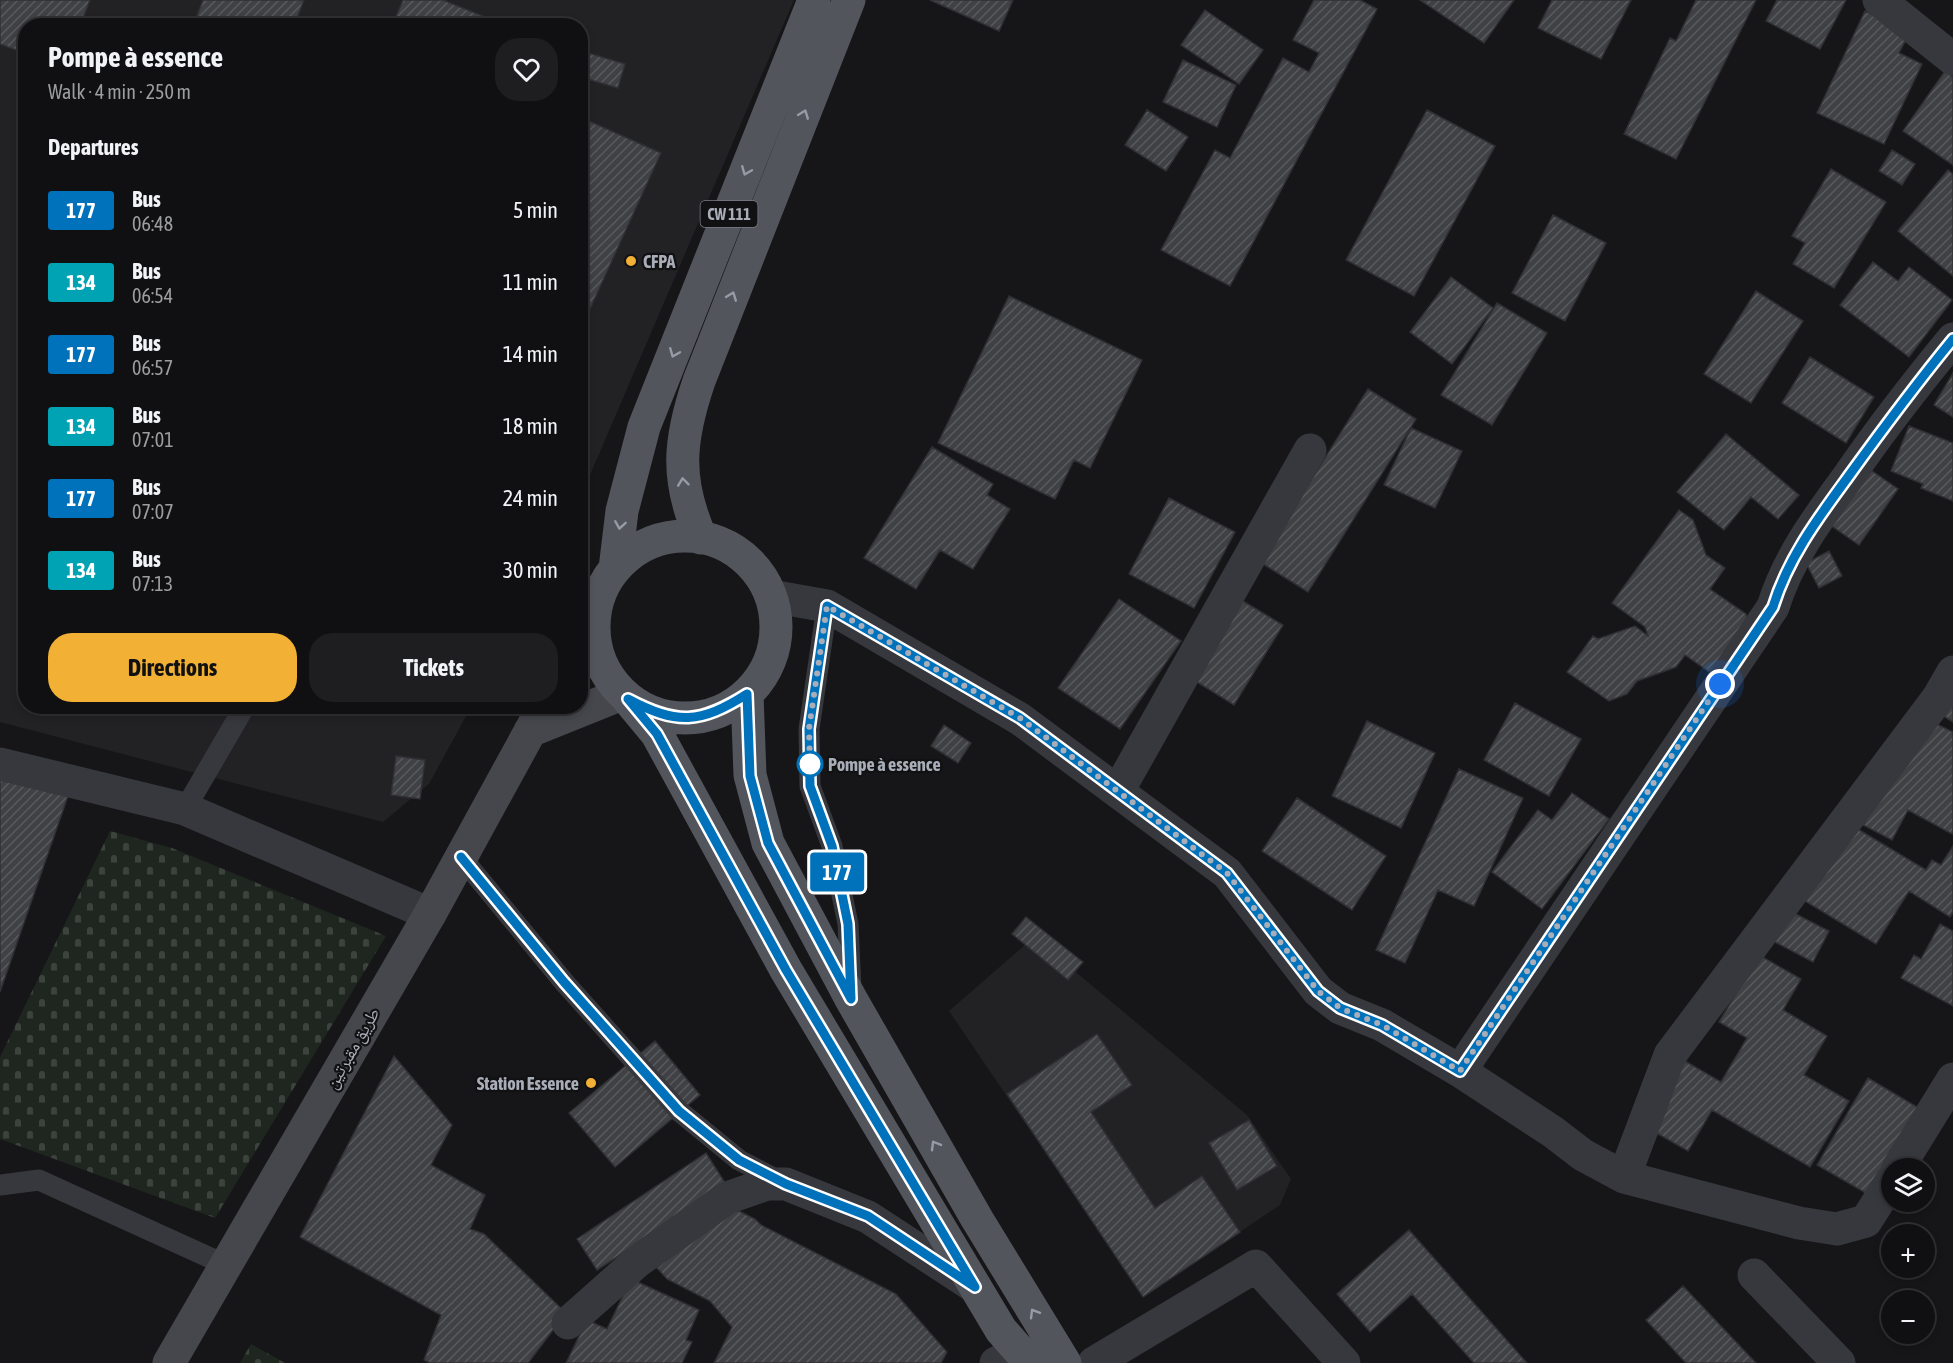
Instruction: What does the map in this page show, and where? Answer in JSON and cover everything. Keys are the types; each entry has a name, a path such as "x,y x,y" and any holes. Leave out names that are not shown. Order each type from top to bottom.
{"main road":[{"name":"CW 111","path":"615,568 622,511 644,428 814,0"},
{"path":"701,538 685,495 682,472 681,450 687,419 699,381 849,0"},
{"path":"588,625 601,591 615,568 639,548 669,538 701,538 724,545 744,558 760,576 771,596 776,623 774,650 764,674 747,694 720,712 689,718 657,714 625,696"},
{"path":"588,630 604,671 657,734 786,970 1001,1330 1016,1359"},
{"path":"747,694 750,776 768,843 851,999 977,1219 1065,1363"}],"street":[{"path":"1879,0 1953,59"},
{"path":"1460,1071 1773,607 1781,579 1815,522 1900,403 1953,339"},
{"path":"1118,791 1310,450"},
{"path":"771,596 827,606 1020,718 1227,873 1318,991 1340,1008 1382,1025 1460,1071 1583,1155 1624,1177 1799,1223 1837,1228 1866,1221 1881,1197"},
{"path":"1624,1177 1670,1054 1938,698 1953,672"},
{"path":"588,705 625,696"},
{"path":"537,718 553,714"},
{"name":"طريق مقبرتين","path":"169,1363 430,914 537,718"},
{"path":"0,764 185,809 430,914"},
{"path":"1904,1158 1953,1079"},
{"path":"568,1323 638,1262 727,1198 767,1184 786,1184 868,1216 975,1287"},
{"path":"1094,1363 1256,1266 1344,1363"},
{"path":"1754,1275 1839,1363"}],"lane":[{"path":"827,606 809,729 810,786 832,846 848,924 851,999"},
{"path":"185,809 240,714"},
{"path":"461,857 564,982 679,1111 739,1160 786,1184"},
{"path":"0,1185 39,1180 226,1265"}],"shaded area":[{"name":"CFPA","path":"0,0 794,0 588,480 588,18 18,18 18,714 467,714 429,784 383,822 0,722"},
{"path":"1034,937 1247,1115 1291,1179 1280,1205 1143,1297 949,1011"}],"green space":[{"path":"110,831 172,848 386,936 215,1218 0,1139 0,1057"},
{"path":"251,1344 285,1363 240,1363"}],"building":[{"path":"0,0 90,0 83,18 18,18 18,51 0,44"},
{"path":"203,0 304,0 297,18 196,18"},
{"path":"403,0 443,0 488,18 395,18"},
{"path":"930,0 1013,0 999,31"},
{"path":"1314,0 1360,0 1377,9 1230,286 1161,250 1215,150 1230,158 1283,58 1309,72 1319,53 1293,40"},
{"path":"1420,0 1514,0 1484,43"},
{"path":"1552,0 1631,0 1601,59 1538,28"},
{"path":"1696,0 1756,0 1676,159 1624,134 1670,38 1676,41"},
{"path":"1777,0 1846,0 1820,49 1766,21"},
{"path":"1205,10 1263,50 1239,84 1181,45"},
{"path":"1865,11 1910,32 1899,53 1922,64 1884,144 1817,113"},
{"path":"588,53 625,64 618,88 588,79"},
{"path":"1183,60 1236,85 1217,127 1163,102"},
{"path":"1945,71 1953,77 1953,165 1903,131"},
{"path":"1147,110 1188,137 1166,171 1125,145"},
{"path":"1427,110 1495,146 1414,296 1346,260"},
{"path":"588,121 661,153 588,313"},
{"path":"1892,150 1915,164 1902,185 1879,171"},
{"path":"1831,169 1886,202 1834,288 1793,264 1805,243 1792,236"},
{"path":"1948,170 1953,174 1953,276 1898,231"},
{"path":"1553,215 1606,243 1565,321 1512,293"},
{"path":"1873,262 1898,281 1909,267 1952,300 1909,357 1840,305"},
{"path":"1451,277 1493,308 1452,364 1410,332"},
{"path":"1756,291 1803,321 1751,403 1704,374"},
{"path":"1009,296 1142,360 1090,468 1074,460 1055,499 938,443"},
{"path":"1497,303 1547,333 1492,425 1441,395"},
{"path":"1810,357 1874,397 1846,443 1782,403"},
{"path":"1953,373 1953,417 1934,405"},
{"path":"1368,389 1416,419 1308,592 1260,562"},
{"path":"1909,426 1953,443 1953,501 1921,488 1923,484 1891,471"},
{"path":"1411,428 1462,451 1435,508 1384,485"},
{"path":"1726,434 1799,495 1778,519 1751,497 1724,530 1677,492"},
{"path":"932,447 993,484 987,495 1010,509 973,569 940,550 916,589 864,558"},
{"path":"1862,464 1898,489 1859,545 1823,520"},
{"path":"1169,498 1235,532 1194,608 1129,574"},
{"path":"1679,510 1693,520 1706,555 1725,568 1710,589 1746,614 1750,627 1715,676 1685,655 1676,667 1637,681 1627,694 1609,701 1567,672 1593,636 1598,639 1635,626 1648,636 1645,627 1612,603"},
{"path":"1829,551 1842,576 1819,588 1806,563"},
{"path":"1119,599 1181,641 1120,729 1058,688"},
{"path":"1241,600 1283,625 1234,705 1192,679"},
{"path":"1953,679 1953,722 1934,710"},
{"path":"1515,703 1581,739 1549,796 1484,760"},
{"path":"1926,719 1953,732 1953,832 1952,834 1908,810 1892,840 1863,825"},
{"path":"1367,721 1435,753 1401,828 1332,796"},
{"path":"944,725 971,743 958,763 931,746"},
{"path":"396,756 425,760 420,799 391,795"},
{"path":"1459,769 1523,798 1474,906 1438,890 1405,963 1376,950"},
{"path":"0,779 68,796 0,992"},
{"path":"1572,793 1609,819 1542,909 1492,872 1538,810 1552,820"},
{"path":"1297,798 1386,856 1352,910 1262,851"},
{"path":"1846,822 1926,870 1932,860 1941,865 1953,846 1953,912 1950,917 1909,891 1876,944 1800,898"},
{"path":"1788,910 1829,931 1813,962 1773,941"},
{"path":"1026,917 1083,962 1068,980 1012,934"},
{"path":"1940,924 1953,931 1953,1006 1901,978 1914,955 1921,959"},
{"path":"1759,955 1801,979 1783,1010 1827,1036 1804,1075 1849,1101 1810,1167 1712,1110 1688,1151 1646,1127 1685,1061 1721,1082 1747,1038 1719,1022"},
{"path":"1097,1034 1132,1085 1091,1112 1155,1208 1202,1176 1240,1232 1143,1297 1007,1094"},
{"path":"655,1041 700,1095 615,1167 569,1113"},
{"path":"394,1056 452,1125 431,1165 485,1195 470,1229 484,1234 566,1313 528,1363 430,1363 424,1360 441,1315 300,1237"},
{"path":"1868,1078 1922,1110 1894,1158 1881,1158 1881,1179 1871,1196 1817,1165"},
{"path":"1249,1120 1277,1166 1237,1190 1209,1143"},
{"path":"706,1153 727,1186 597,1270 577,1239"},
{"path":"723,1203 896,1294 947,1352 941,1363 714,1363 732,1327 710,1301 667,1279 657,1268"},
{"path":"1409,1230 1527,1363 1474,1363 1412,1294 1370,1332 1337,1294"},
{"path":"631,1279 699,1310 686,1340 692,1342 682,1363 566,1363 587,1320 607,1329"},
{"path":"1683,1286 1756,1363 1686,1363 1646,1320"}],"bus line":[{"name":"177","path":"461,857 564,982 679,1111 739,1160 786,1184 868,1216 975,1287 786,970 657,734 628,699 657,714 689,718 720,712 747,694 750,776 768,843 851,999 848,924 832,846 810,786 809,729 827,606 1020,718 1227,873 1318,991 1340,1008 1382,1025 1460,1071 1773,607 1781,579 1815,522 1900,403 1953,339"}],"place":[{"name":"CFPA","path":"631,261"},
{"name":"Pompe à essence","path":"810,764"},
{"name":"Station Essence","path":"591,1083"}],"route":[{"path":"810,764 810,767 809,729 827,606 1020,718 1227,873 1318,991 1340,1008 1382,1025 1460,1071 1720,684"}]}
